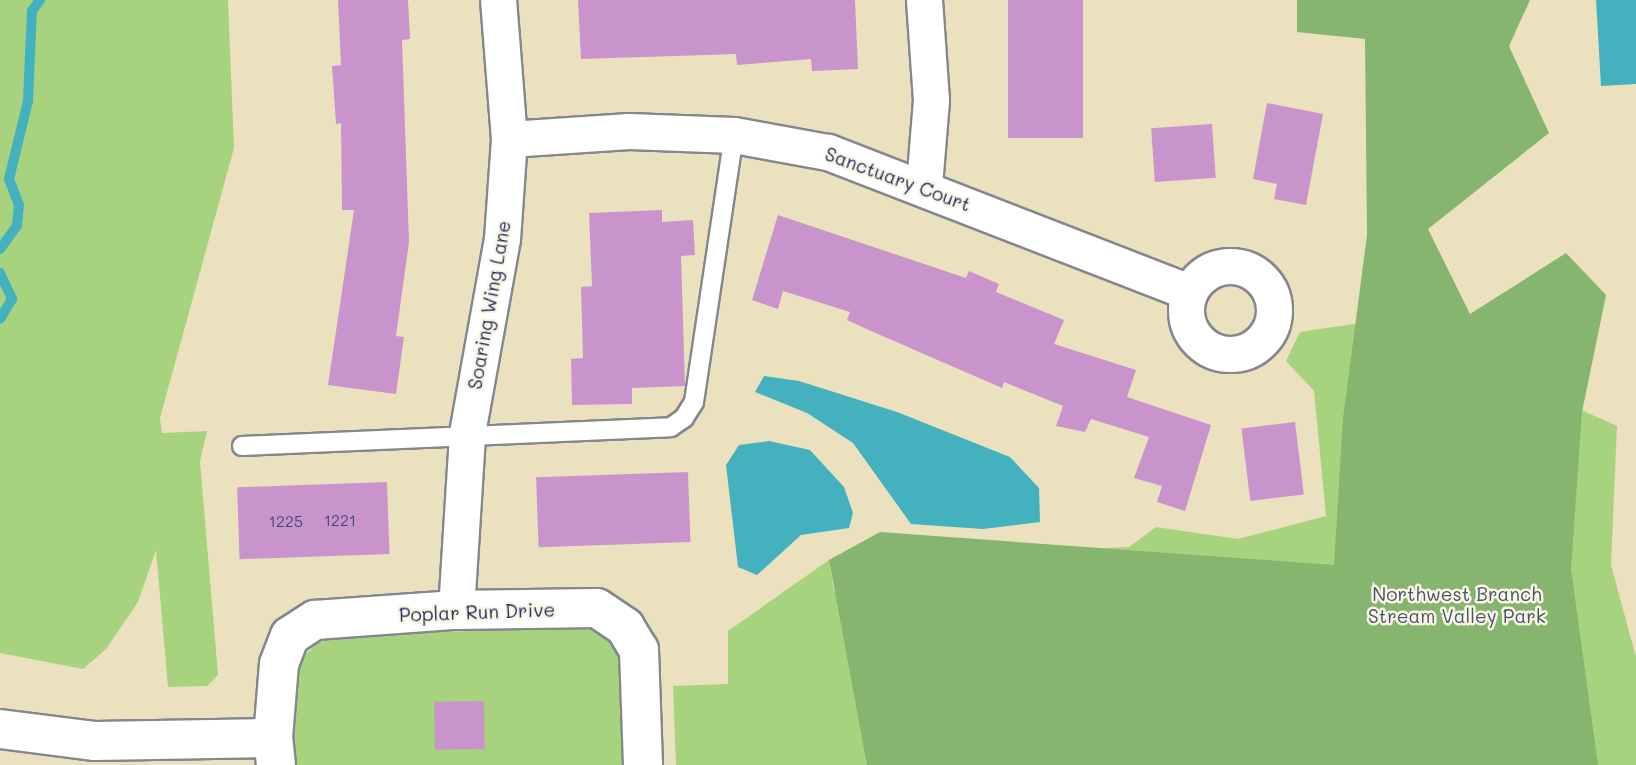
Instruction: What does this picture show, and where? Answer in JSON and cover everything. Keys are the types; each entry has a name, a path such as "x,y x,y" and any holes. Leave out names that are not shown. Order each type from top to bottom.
{"street":[{"name":"Soaring Wing Lane","path":"456,610 467,433 502,239 509,139 498,0"},
{"path":"924,0 931,100 924,186"},
{"name":"Sanctuary Court","path":"509,139 629,131 734,135 828,152 924,186 1189,292"},
{"name":"Poplar Run Drive","path":"0,729 95,741 275,752 279,664 290,636 315,620 456,610 597,608 625,627 639,650 643,765"}],"lane":[{"path":"242,446 467,433 671,427 684,418 694,402 734,135"}],"green space":[{"path":"0,0 228,0 234,148 160,418 162,433 207,431 200,461 218,675 207,686 168,687 156,550 138,602 106,649 83,669 0,653"},
{"name":"Northwest Branch Stream Valley Park","path":"1297,0 1530,0 1509,46 1549,133 1428,229 1470,314 1566,253 1606,295 1582,412 1571,569 1598,765 867,765 829,560 880,532 1334,565 1343,419 1367,235 1365,39 1297,32"},
{"name":"Northwest Branch Stream Valley Park","path":"1380,320 1617,426 1611,565 1636,657 1636,765 676,765 673,686 728,684 728,631 829,560 834,591 885,559 1129,547 1156,527 1238,539 1326,516 1314,391 1286,361 1300,332"},
{"path":"591,626 621,650 634,765 293,765 290,687 300,660 318,643 339,636"}],"water":[{"path":"1596,0 1636,0 1636,84 1601,86"},
{"path":"764,376 799,381 897,412 1010,457 1039,488 1040,522 983,529 911,524 853,443 807,413 755,392"},
{"path":"769,441 810,450 844,487 853,513 849,528 801,535 757,575 738,567 726,465 739,445"}],"building":[{"path":"338,0 408,0 410,39 402,40 409,242 396,336 404,337 396,394 328,385 354,210 342,210 341,123 336,124 332,66 341,65"},
{"path":"578,0 855,0 858,69 812,71 811,59 737,65 736,54 581,59"},
{"path":"1008,0 1083,0 1083,138 1008,138"},
{"path":"1267,103 1323,114 1306,205 1274,199 1277,184 1253,179"},
{"path":"1212,124 1216,178 1155,182 1151,128"},
{"path":"662,210 662,222 693,220 695,255 681,256 685,386 632,388 632,404 572,405 571,359 583,358 581,287 592,286 589,213"},
{"path":"778,215 966,278 969,271 999,284 996,292 1064,320 1054,344 1136,370 1127,397 1211,425 1185,511 1157,502 1162,486 1134,478 1149,437 1091,419 1085,432 1056,426 1063,406 1004,382 1002,388 871,331 847,320 850,312 783,291 778,309 752,300"},
{"path":"1295,422 1304,494 1250,501 1241,429"},
{"path":"688,472 690,542 539,547 536,477"},
{"path":"387,482 390,554 240,559 237,487"},
{"path":"484,701 485,749 435,750 434,702"}],"waterway":[{"path":"0,249 17,226 19,205 9,179 28,101 32,11 40,0"},
{"path":"0,273 12,299 0,319"}]}
